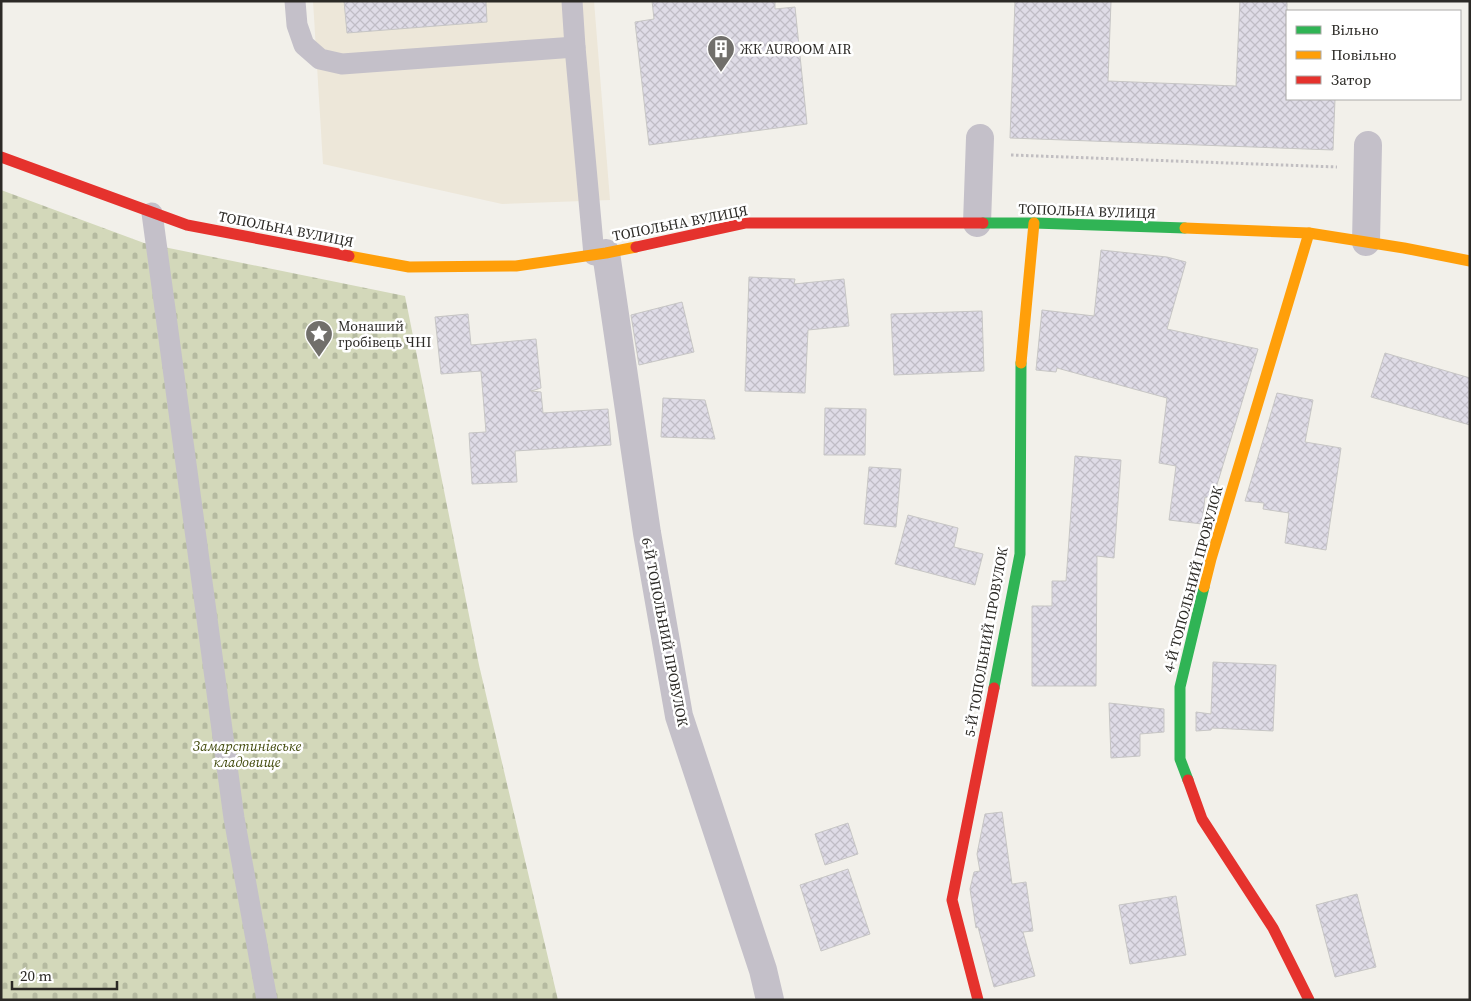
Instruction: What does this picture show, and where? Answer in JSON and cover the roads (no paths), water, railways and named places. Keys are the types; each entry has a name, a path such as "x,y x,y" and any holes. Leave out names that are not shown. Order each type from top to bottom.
{"street":[{"path":"977,223 980,138"},
{"path":"1366,242 1368,146"},
{"name":"ТОПОЛЬНА ВУЛИЦЯ","path":"1,158 18,162 187,225 409,267 516,266 600,254 746,223 1034,223 1309,233 1470,261"},
{"name":"5-Й ТОПОЛЬНИЙ ПРОВУЛОК","path":"978,1000 952,900 1020,554 1020,374 1034,223"},
{"name":"4-Й ТОПОЛЬНИЙ ПРОВУЛОК","path":"1309,233 1211,559 1180,688 1180,759 1202,819 1274,928 1309,1000"},
{"name":"6-Й ТОПОЛЬНИЙ ПРОВУЛОК","path":"600,254 679,716 763,970 770,1000"}],"lane":[{"path":"295,1 297,25 304,46 320,59 342,64 575,47"},
{"path":"572,1 575,47 600,254"},
{"path":"152,213 234,818 267,1000"}],"place":[{"name":"ЖК AUROOM AIR","path":"721,73"},
{"name":"Монаший гробівець ЧНІ","path":"319,358"}],"park label":[{"name":"Замарстинівське кладовище","path":"247,754"}]}
